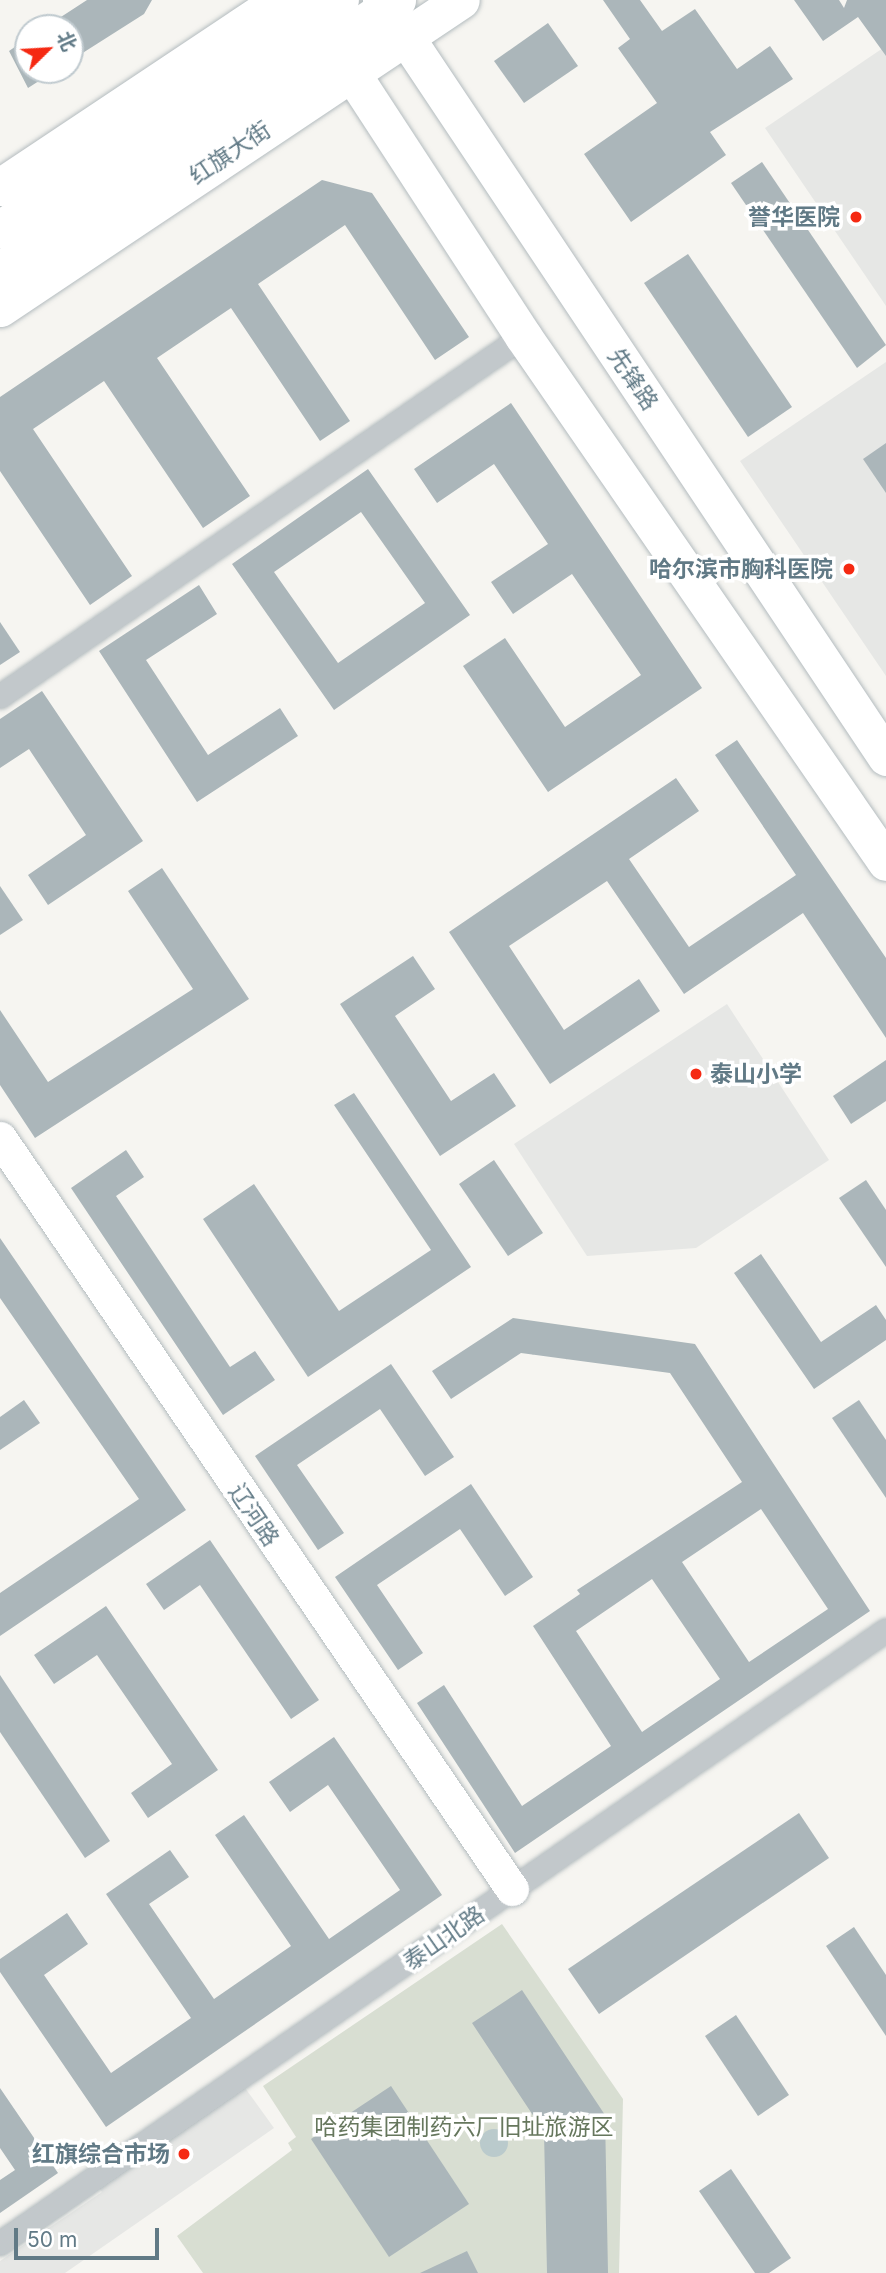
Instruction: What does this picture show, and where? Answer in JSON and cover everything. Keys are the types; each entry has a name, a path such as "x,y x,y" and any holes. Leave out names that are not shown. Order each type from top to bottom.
{"main road":[{"path":"0,187 280,0"},
{"name":"红旗大街","path":"0,270 329,26 405,38 461,0"},
{"name":"红旗大街","path":"0,229 329,26 388,2"},
{"name":"先锋路","path":"388,2 405,38 886,757"},
{"path":"329,26 523,336 886,862"},
{"name":"红旗大街","path":"0,308 329,26"},
{"name":"辽河路","path":"0,1138 506,1894"},
{"name":"辽河路","path":"0,1164 506,1894"}],"street":[{"path":"0,696 523,336"},
{"name":"泰山北路","path":"0,2243 886,1630"}],"shaded area":[{"name":"誉华医院","path":"886,46 886,306 765,128"},
{"name":"哈尔滨市胸科医院","path":"886,362 886,676 740,461"},
{"name":"泰山小学","path":"727,1004 829,1160 696,1248 587,1256 514,1144"},
{"name":"红旗综合市场","path":"240,2081 274,2128 65,2273 0,2273 0,2261 102,2192 94,2181"},
{"path":"494,2129 504,2133 508,2143 504,2153 494,2157 484,2153 480,2143 484,2133"}],"green space":[{"name":"哈药集团制药六厂旧址旅游区","path":"502,1924 623,2099 619,2273 203,2273 177,2236 292,2150 288,2143 296,2137 263,2086"}],"building":[{"path":"87,0 152,0 144,14 84,52 84,14 66,14"},
{"path":"603,0 640,0 662,31 695,9 737,69 770,46 793,79 710,132 726,155 631,222 584,154 657,103 618,48 630,39"},
{"path":"794,0 839,0 844,8 847,0 886,0 886,56 858,17 823,41"},
{"path":"548,23 578,66 524,103 494,61"},
{"path":"14,48 14,61 9,51"},
{"path":"762,162 886,345 857,368 731,183"},
{"path":"322,180 372,193 469,337 435,360 345,225 258,284 350,421 320,441 231,308 157,358 250,496 203,528 104,381 33,429 132,576 90,605 0,471 0,397"},
{"path":"688,254 792,407 748,437 644,283"},
{"path":"511,403 702,688 548,792 463,666 505,638 565,727 641,675 572,574 513,614 491,582 548,544 494,464 437,503 414,469"},
{"path":"886,443 886,493 863,459"},
{"path":"368,469 470,615 334,710 232,564","holes":["361,512 425,603 338,663 274,572"]},
{"path":"199,585 217,614 146,660 208,755 280,708 298,736 197,802 99,651"},
{"path":"0,622 20,652 0,665"},
{"path":"42,691 143,841 48,905 28,875 86,835 29,749 0,768 0,719"},
{"path":"737,740 886,958 886,1038 803,913 684,994 607,881 509,946 564,1030 639,979 660,1011 550,1084 449,932 676,778 699,811 629,859 689,947 796,875 715,755"},
{"path":"162,868 249,999 35,1138 0,1085 0,1010 48,1082 193,989 128,891"},
{"path":"0,886 23,920 0,935"},
{"path":"413,956 435,989 395,1016 451,1101 494,1073 516,1106 440,1156 340,1004"},
{"path":"886,1060 886,1101 851,1124 833,1096"},
{"path":"354,1093 471,1267 308,1377 203,1219 254,1184 339,1311 431,1250 334,1105"},
{"path":"126,1150 144,1177 116,1196 230,1367 255,1351 275,1380 223,1415 71,1188"},
{"path":"494,1160 543,1233 508,1256 459,1184"},
{"path":"866,1180 886,1210 886,1267 839,1198"},
{"path":"0,1238 186,1510 0,1636 0,1593 139,1499 0,1298"},
{"path":"761,1254 821,1342 876,1305 886,1320 886,1340 814,1389 734,1273"},
{"path":"513,1318 695,1344 870,1611 515,1853 417,1703 444,1685 522,1806 611,1746 533,1626 580,1594 577,1590 742,1482 670,1373 521,1353 451,1399 432,1371","holes":["761,1509 828,1609 749,1662 682,1562","652,1579 720,1679 642,1732 576,1631"]},
{"path":"391,1364 454,1457 425,1476 380,1409 297,1465 344,1533 318,1550 255,1456"},
{"path":"24,1400 40,1423 0,1450 0,1417"},
{"path":"859,1400 886,1440 886,1498 832,1418"},
{"path":"471,1484 533,1577 505,1596 460,1529 377,1585 423,1653 398,1670 335,1577"},
{"path":"210,1540 319,1700 291,1719 200,1585 164,1610 146,1584"},
{"path":"106,1606 218,1770 148,1818 131,1793 172,1764 97,1655 54,1684 34,1655"},
{"path":"0,1675 110,1841 85,1858 0,1732"},
{"path":"334,1737 442,1895 106,2127 0,1972 0,1959 67,1913 88,1944 44,1975 111,2073 191,2018 106,1894 170,1850 189,1877 149,1904 214,1999 291,1946 215,1835 244,1815 329,1939 400,1890 328,1785 290,1812 269,1782"},
{"path":"799,1813 829,1858 599,2014 568,1969"},
{"path":"854,1927 886,1975 886,2036 826,1946"},
{"path":"522,1990 605,2115 608,2273 547,2273 544,2132 472,2023"},
{"path":"736,2015 789,2095 758,2116 705,2036"},
{"path":"391,2086 469,2204 389,2257 311,2139"},
{"path":"0,2088 58,2173 0,2213 0,2180 15,2170 0,2148"},
{"path":"731,2169 791,2258 769,2273 755,2273 699,2191"},
{"path":"467,2251 478,2273 420,2273"}],"place":[{"name":"誉华医院","path":"856,217"},
{"name":"哈尔滨市胸科医院","path":"849,569"},
{"name":"泰山小学","path":"696,1074"},
{"name":"红旗综合市场","path":"184,2154"}]}
